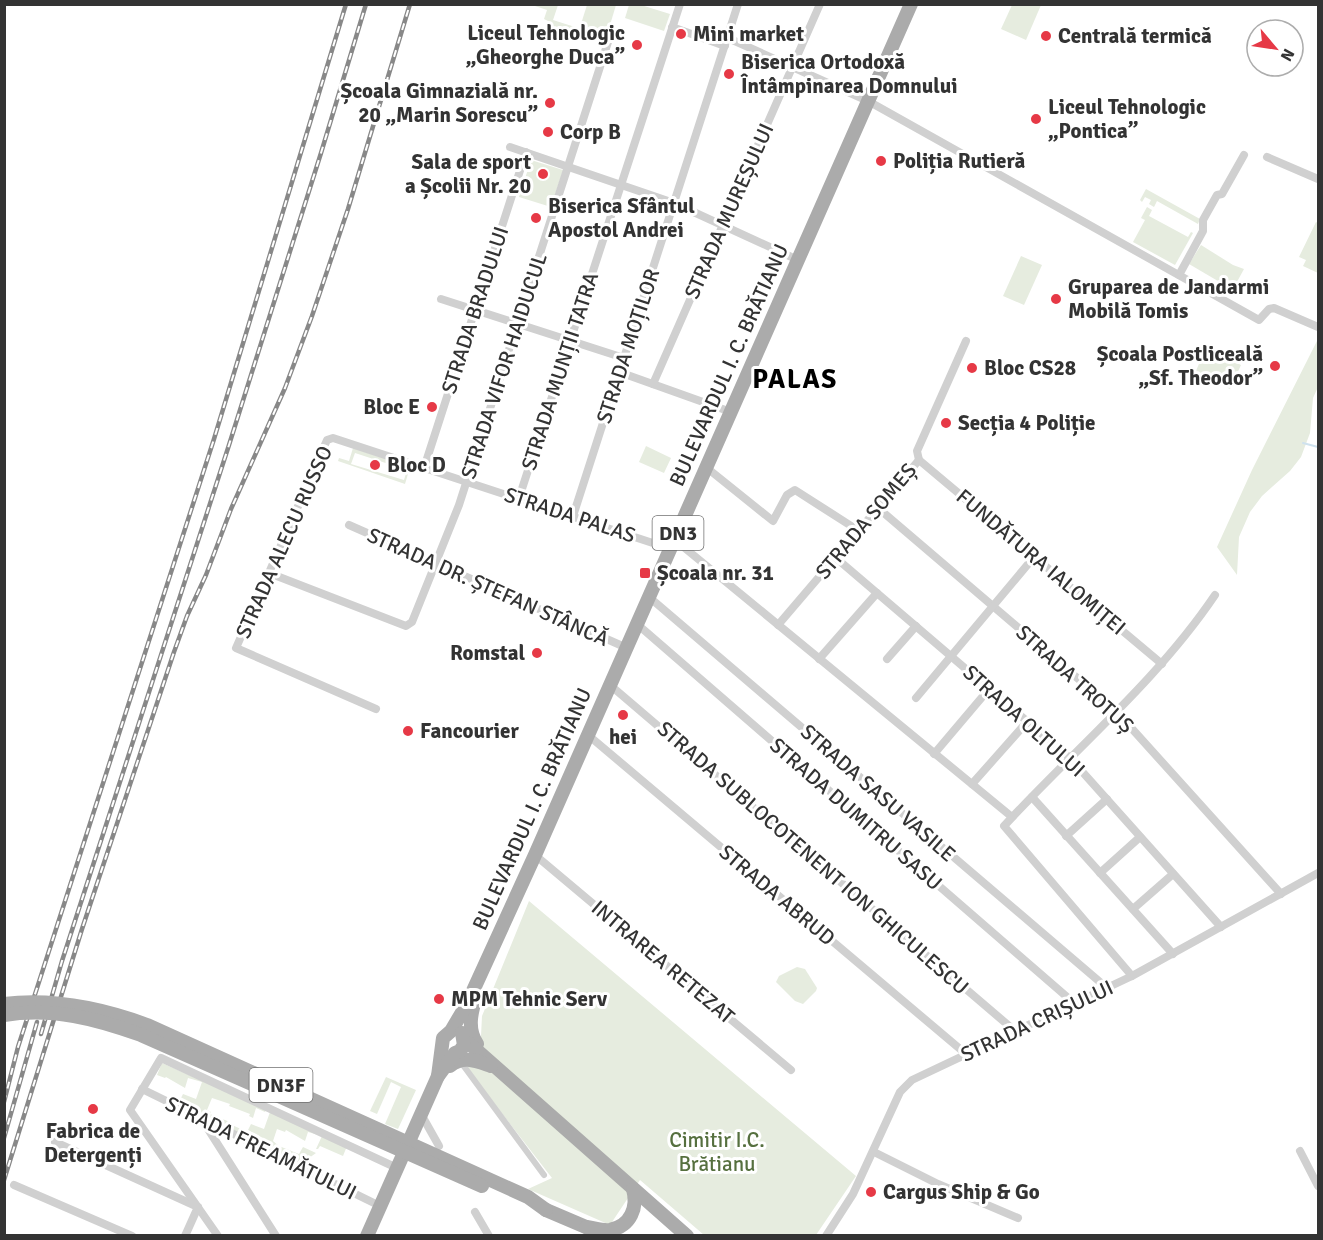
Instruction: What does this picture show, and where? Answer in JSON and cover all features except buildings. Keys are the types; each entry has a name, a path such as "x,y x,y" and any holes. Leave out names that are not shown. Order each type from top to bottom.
{"main road":[{"name":"BULEVARDUL I. C. BRĂTIANU","path":"459,1035 467,1004 673,545 911,4"},
{"path":"485,965 473,1009 471,1033 478,1046 501,1070"},
{"name":"DN3F","path":"4,1004 40,1002 67,1004 118,1015 137,1022 528,1197 546,1210"},
{"name":"DN3F","path":"4,1015 37,1012 64,1014 112,1024 525,1205 546,1210 605,1236"},
{"path":"459,1035 687,1236"},
{"name":"DN3","path":"368,1236 438,1076 443,1038 459,1035 463,1048 438,1076"},
{"path":"443,1045 446,1050 457,1055 480,1059 501,1070"},
{"path":"432,1089 457,1055"},
{"path":"586,1227 613,1230 626,1222 636,1203 633,1189"}],"street":[{"name":"STRADA MUNȚII TATRA","path":"519,498 680,4"},
{"name":"STRADA MOȚILOR","path":"573,516 738,4"},
{"name":"STRADA MUREȘULUI","path":"653,384 820,4"},
{"path":"672,27 726,42 793,67 868,101 1259,320 1269,309 1274,308 1318,327"},
{"name":"STRADA VIFOR HAIDUCUL","path":"269,573 406,626 412,622 467,481 609,39"},
{"path":"510,147 674,203 798,260"},
{"name":"STRADA BRADULUI","path":"424,468 525,152"},
{"path":"1179,275 1203,231 1203,220 1217,195 1222,194 1244,155"},
{"path":"1267,157 1318,179"},
{"path":"441,299 624,358"},
{"name":"STRADA SOMEȘ","path":"778,626 919,460 917,451 966,341"},
{"path":"620,372 731,412"},
{"name":"STRADA PALAS","path":"333,438 573,516 673,545"},
{"name":"STRADA ALECU RUSSO","path":"333,438 327,440 236,648 376,709"},
{"name":"FUNDĂTURA IALOMIȚEI","path":"919,460 1162,664"},
{"path":"707,468 773,521 787,495 795,490 859,531"},
{"name":"STRADA TROTUȘ","path":"878,508 1116,711 1281,894"},
{"name":"STRADA DR. ȘTEFAN STÂNCĂ","path":"349,525 627,648"},
{"path":"673,545 819,659 1012,818"},
{"path":"916,698 1034,557"},
{"name":"STRADA OLTULUI","path":"836,558 1070,758 1221,927"},
{"path":"819,659 877,593"},
{"path":"1132,976 1004,826 1162,664 1215,596"},
{"name":"STRADA SASU VASILE","path":"649,597 1107,988"},
{"name":"STRADA DUMITRU SASU","path":"637,624 1074,1003"},
{"path":"887,659 916,627"},
{"name":"STRADA SUBLOCOTENENT ION GHICULESCU","path":"610,685 1015,1031"},
{"path":"934,754 989,689"},
{"path":"972,784 1028,722"},
{"name":"STRADA ABRUD","path":"588,735 966,1054"},
{"path":"1032,797 1173,954"},
{"path":"1066,836 1107,799"},
{"path":"1100,873 1140,837"},
{"name":"INTRAREA RETEZAT","path":"535,855 790,1070"},
{"name":"STRADA CRIȘULUI","path":"826,1236 853,1194 905,1085 919,1076 1132,976 1318,873"},
{"path":"1132,909 1173,874"},
{"path":"457,1055 544,1175"},
{"path":"218,1236 130,1110 161,1058 398,1168"},
{"name":"STRADA FREAMĂTULUI","path":"142,1089 380,1206"},
{"path":"421,1114 439,1146"},
{"path":"200,1118 276,1236"},
{"path":"55,1142 198,1206"},
{"path":"1300,1151 1318,1186"},
{"path":"874,1152 938,1184 1018,1218"},
{"path":"14,1185 132,1236"},
{"path":"185,1236 198,1206"},
{"path":"475,1212 489,1236"}],"green space":[{"path":"536,4 558,5 553,20 575,27 571,39 568,38 569,34 551,28 547,38 544,37 550,22 544,19 547,10 535,6"},
{"path":"587,5 616,5 607,35 580,27"},
{"path":"629,5 641,5 670,14 664,31 625,18"},
{"path":"1012,5 1041,5 1026,40 1001,29"},
{"path":"531,160 563,170 551,207 519,197"},
{"path":"1146,189 1200,219 1198,224 1157,201 1154,207 1149,204 1151,200 1145,197 1142,202 1140,200"},
{"path":"1147,207 1152,210 1149,216 1188,237 1191,232 1193,233 1175,265 1133,242 1145,220 1141,218"},
{"path":"1316,222 1318,223 1318,273 1303,266 1306,260 1299,257"},
{"path":"1201,245 1233,265 1244,269 1232,291 1189,264"},
{"path":"1021,256 1042,265 1024,305 1003,296"},
{"path":"1318,339 1318,387 1313,398 1310,433 1301,457 1290,471 1262,496 1250,512 1239,537 1237,575 1217,547 1252,470"},
{"path":"1206,348 1241,365 1230,389 1195,373"},
{"path":"646,446 671,458 664,473 639,462"},
{"path":"353,448 410,467 405,484 338,461 339,458 349,461","holes":["355,453 407,470 404,480 351,464"]},
{"name":"Cimitir I.C. Brătianu","path":"529,901 856,1176 816,1235 704,1235 640,1180 610,1225 528,1189 552,1178 462,1062 469,1061 481,1036 482,1016"},
{"path":"797,967 805,969 817,988 803,1004 795,1001 776,982 779,976"},
{"path":"162,1063 347,1146 343,1156 320,1146 316,1149 322,1136 308,1132 305,1141 286,1130 285,1132 277,1129 273,1141 279,1146 299,1154 303,1147 316,1153 302,1163 261,1144 263,1138 248,1130 251,1124 264,1129 270,1112 256,1108 253,1118 249,1116 250,1114 229,1106 230,1104 212,1098 207,1110 211,1112 210,1114 243,1130 241,1134 179,1102 183,1094 196,1099 202,1082 188,1078 185,1088 166,1077 157,1075"},
{"path":"386,1077 416,1090 398,1129 385,1124 401,1087 391,1082 377,1114 370,1111"}],"waterway":[{"path":"1303,443 1318,447"}],"railway":[{"path":"4,1102 18,1047 214,439 346,4"},
{"path":"41,1034 62,961 229,445 366,4"},
{"path":"4,1180 82,929 174,652 231,509 285,388 312,316 348,209 410,4"},
{"path":"4,1138 37,1022"}],"place":[{"name":"Mini market","path":"681,34"},
{"name":"Centrală termică","path":"1046,36"},
{"name":"Liceul Tehnologic „Gheorghe Duca”","path":"637,45"},
{"name":"Biserica Ortodoxă Întâmpinarea Domnului","path":"729,74"},
{"name":"Școala Gimnazială nr. 20 „Marin Sorescu”","path":"550,103"},
{"name":"Liceul Tehnologic „Pontica”","path":"1036,119"},
{"name":"Corp B","path":"548,132"},
{"name":"Poliția Rutieră","path":"881,161"},
{"name":"Sala de sport a Școlii Nr. 20","path":"543,174"},
{"name":"Biserica Sfântul Apostol Andrei","path":"536,218"},
{"name":"Gruparea de Jandarmi Mobilă Tomis","path":"1056,299"},
{"name":"Școala Postliceală „Sf. Theodor”","path":"1275,366"},
{"name":"Bloc CS28","path":"972,368"},
{"name":"Bloc E","path":"432,407"},
{"name":"Secția 4 Poliție","path":"946,423"},
{"name":"Bloc D","path":"375,465"},
{"name":"Școala nr. 31","path":"645,573"},
{"name":"Romstal","path":"537,653"},
{"name":"hei","path":"623,715"},
{"name":"Fancourier","path":"408,731"},
{"name":"MPM Tehnic Serv","path":"439,999"},
{"name":"Fabrica de Detergenți","path":"93,1109"},
{"name":"Cargus Ship & Go","path":"871,1192"}],"district":[{"name":"PALAS","path":"795,379"}]}
